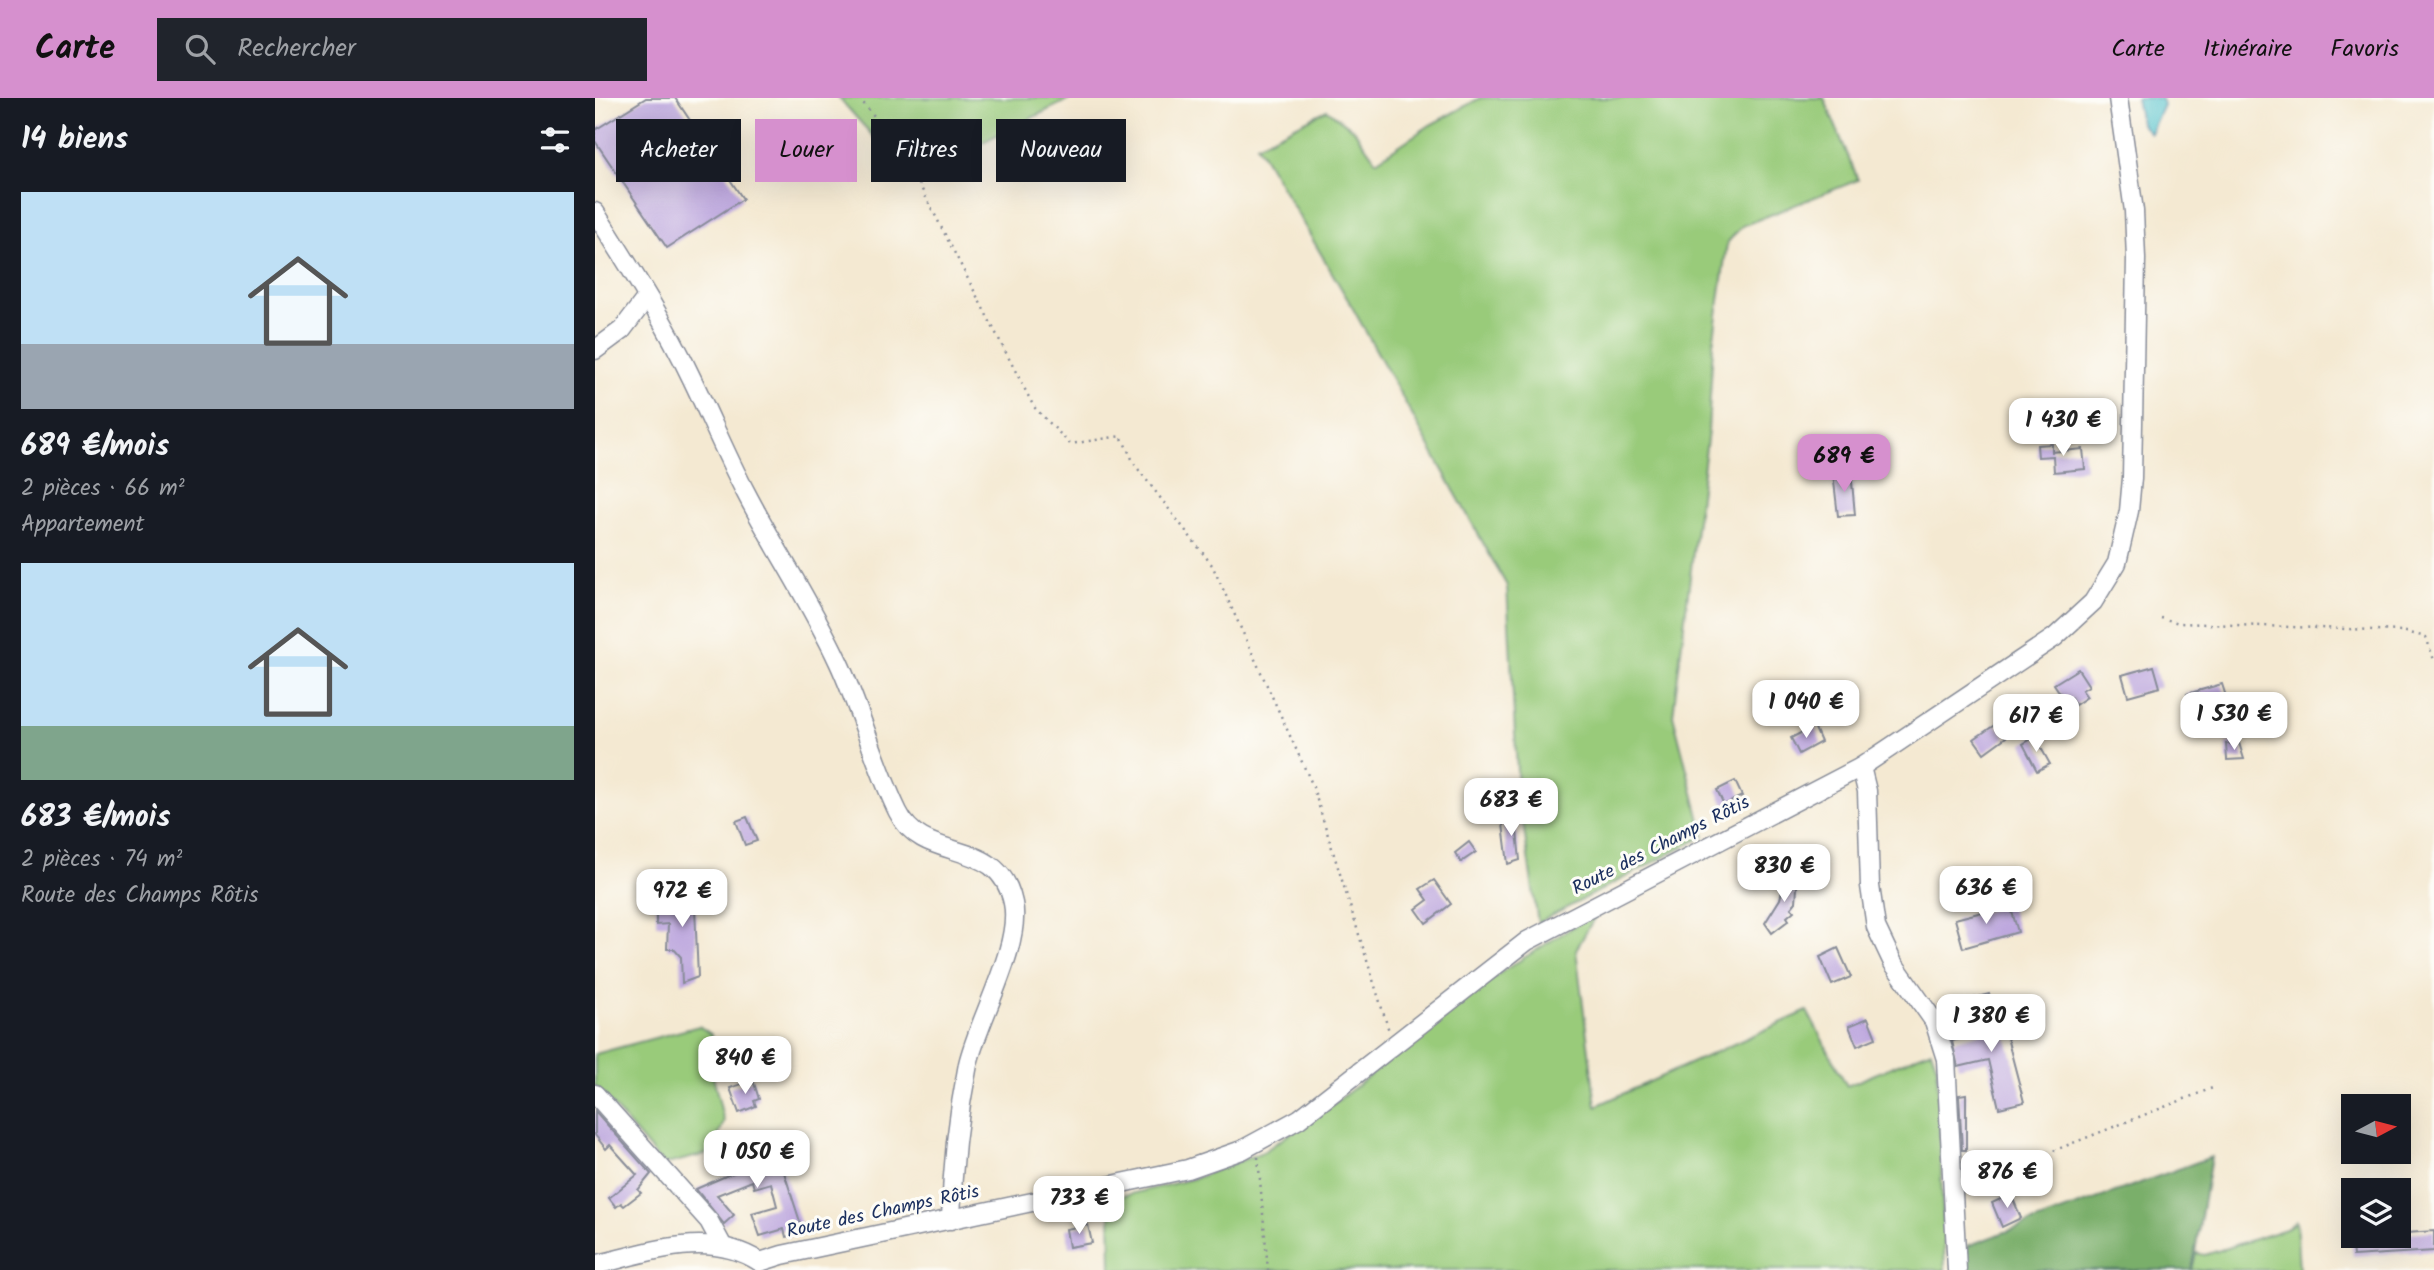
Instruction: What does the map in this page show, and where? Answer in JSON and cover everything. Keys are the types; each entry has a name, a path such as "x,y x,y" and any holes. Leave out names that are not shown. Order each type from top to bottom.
{"street":[{"name":"Route des Champs Rôtis","path":"761,1266 776,1256 1188,1169 1253,1144 1299,1119 1527,941 1861,767 2055,638 2093,602 2117,563 2126,530 2132,478 2136,272 2134,211 2118,98"},
{"path":"595,212 691,377 744,490 829,642 901,819 928,843 962,851 990,864 1003,880 1013,903 1011,942 968,1065 951,1220"},
{"path":"595,350 622,330 647,298"},
{"path":"1861,767 1867,791 1870,886 1876,927 1892,963 1934,1021 1946,1059 1957,1270"},
{"path":"595,1094 709,1222 722,1245"},
{"path":"595,1265 667,1248 722,1245 746,1253 761,1266"}],"path":[{"path":"859,98 899,147 1034,407 1070,444 1121,436 1135,465 1212,565 1311,783 1394,1047"},
{"path":"2161,618 2179,623 2402,631 2426,638 2434,660"},
{"path":"1952,1190 2215,1087"},
{"path":"1253,1144 1262,1173 1268,1270"}],"green space":[{"path":"839,98 1072,98 1029,119 996,119 996,136 982,142 982,119 871,119 871,134"},
{"path":"1480,98 1824,98 1858,180 1742,226 1727,243 1713,344 1708,431 1673,715 1704,836 1538,923 1518,790 1507,586 1351,305 1257,145 1327,110 1354,130 1376,161 1430,125"},
{"path":"1598,911 1576,950 1596,1106 1807,1011 1847,1086 1931,1050 1937,1067 1945,1270 1111,1270 1110,1199 1196,1178 1263,1152 1336,1102 1500,973"},
{"path":"699,1026 712,1035 713,1076 724,1122 711,1153 663,1165 595,1085 595,1054"},
{"path":"2211,1157 2192,1270 1966,1270 1967,1246"},
{"path":"2296,1221 2299,1270 2192,1270 2196,1253 2205,1255 2286,1229"}],"water":[{"path":"2136,98 2161,98 2163,105 2150,133 2141,124"}],"building":[{"path":"646,98 675,98 689,119 616,119 616,172 595,141 595,130"},
{"path":"623,182 732,182 743,199 667,248"},
{"path":"2052,444 2052,452 2083,449 2085,469 2054,472 2053,456 2038,457 2037,445"},
{"path":"1851,471 1855,515 1838,516 1833,473"},
{"path":"2154,666 2160,687 2128,696 2122,675"},
{"path":"2078,669 2089,686 2082,690 2087,697 2075,705 2071,698 2066,702 2054,684"},
{"path":"2222,684 2229,706 2194,716 2187,694"},
{"path":"1996,724 2006,737 1984,753 1974,739"},
{"path":"1814,726 1821,742 1799,754 1791,738"},
{"path":"2035,737 2050,764 2037,771 2023,744"},
{"path":"2239,743 2244,759 2227,760 2226,744"},
{"path":"1735,781 1742,796 1724,805 1717,790"},
{"path":"1515,814 1520,860 1508,864 1502,816"},
{"path":"747,817 757,841 745,845 736,821"},
{"path":"1469,842 1476,852 1461,862 1455,853"},
{"path":"1798,873 1796,902 1791,908 1794,911 1787,917 1789,920 1772,933 1765,923 1780,899 1786,875"},
{"path":"1434,880 1451,904 1426,923 1416,909 1428,900 1420,889"},
{"path":"682,884 701,897 695,908 698,977 682,983 681,957 674,949 667,949 668,924 656,925 656,906 669,906"},
{"path":"2010,905 2018,932 1963,948 1955,919"},
{"path":"1838,948 1851,977 1832,985 1820,957"},
{"path":"1989,994 1997,1028 2004,1026 2024,1102 1999,1108 1988,1060 1958,1067 1952,1041 1982,1033 1974,998"},
{"path":"1868,1018 1876,1038 1857,1046 1849,1026"},
{"path":"753,1080 759,1099 754,1101 756,1106 739,1113 730,1088"},
{"path":"1966,1094 1966,1150 1962,1150 1959,1095"},
{"path":"595,1111 651,1174 638,1190 641,1193 624,1206 621,1203 616,1207 609,1198 637,1175 610,1145 606,1149 595,1135"},
{"path":"756,1130 770,1165 781,1163 803,1231 786,1237 784,1229 760,1236 752,1213 777,1206 771,1183 754,1188 752,1181 717,1195 734,1215 724,1224 696,1189 749,1166 739,1136"},
{"path":"2011,1194 2021,1218 2002,1227 1992,1203"},
{"path":"1088,1225 1092,1243 1069,1247 1066,1229"},
{"path":"2434,1231 2434,1251 2353,1256 2352,1248 2411,1248 2411,1233"}]}
